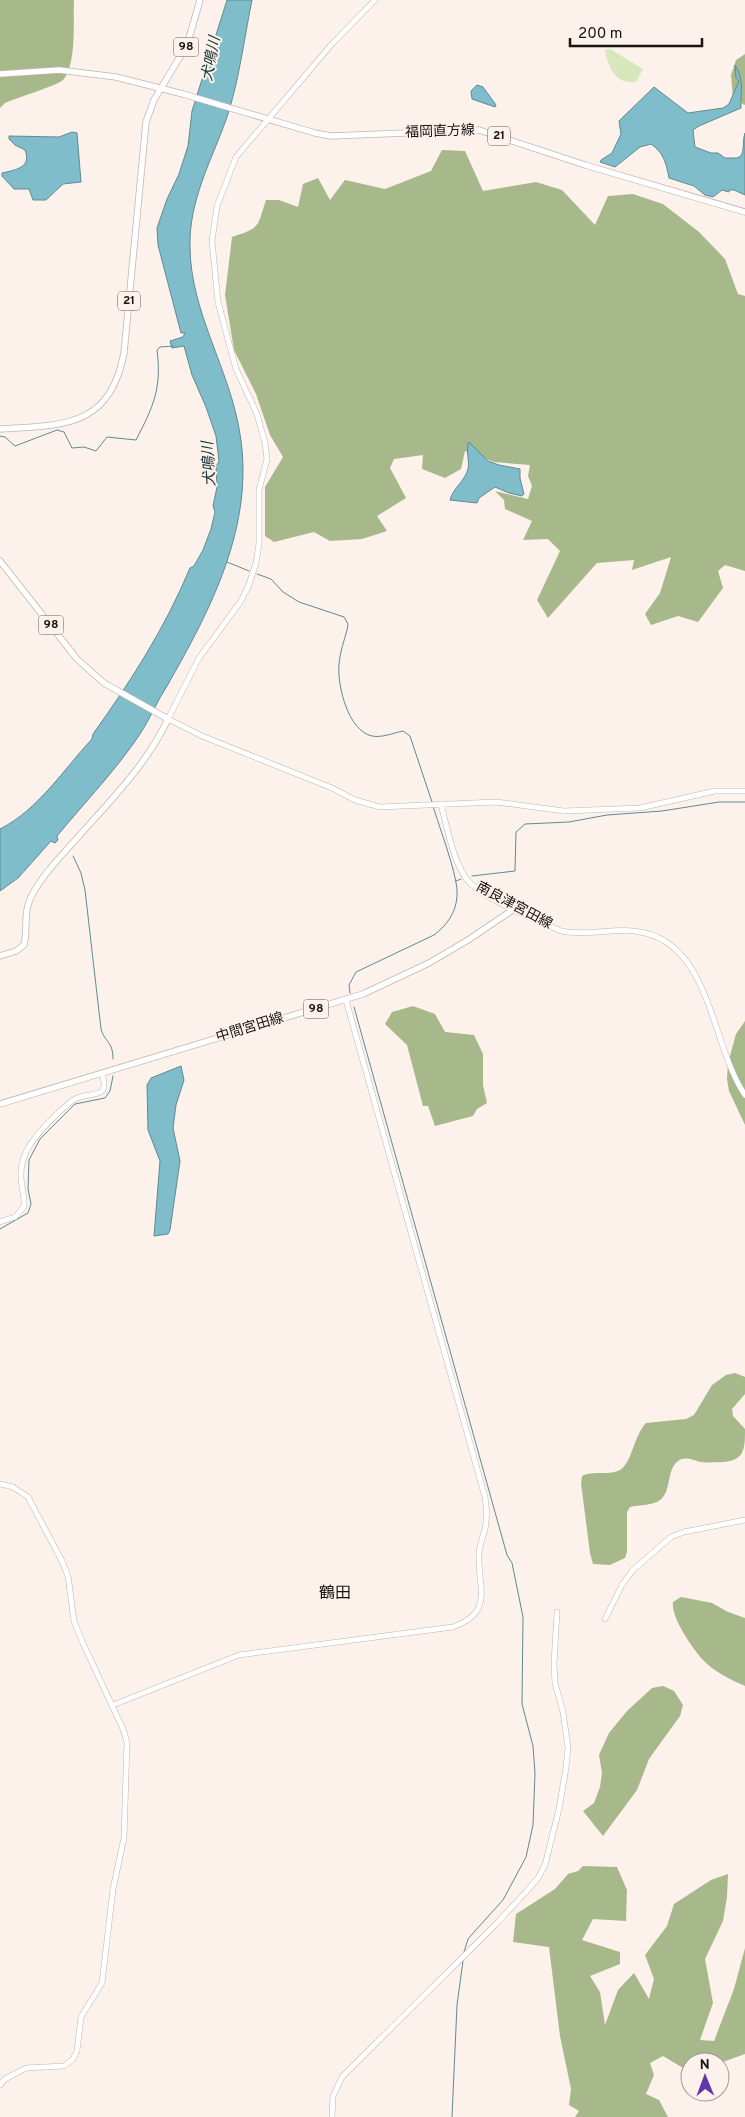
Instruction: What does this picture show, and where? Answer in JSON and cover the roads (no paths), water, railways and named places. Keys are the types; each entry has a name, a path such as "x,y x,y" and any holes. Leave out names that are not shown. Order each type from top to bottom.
{"main road":[{"name":"98","path":"157,88 187,45 200,0"},
{"name":"福岡直方線","path":"0,74 37,71 81,72 116,77 183,94 315,133 344,137 444,130 479,130 577,162 745,212"},
{"name":"21","path":"0,429 68,423 95,409 107,398 114,386 120,372 124,354 146,122 157,88"},
{"name":"98","path":"0,561 77,659 107,684 166,717"},
{"path":"0,956 16,951 24,945 26,912 32,895 61,855 138,768 159,738 166,717"},
{"name":"中間宮田線","path":"0,1104 346,1000 429,963 514,909"}],"street":[{"path":"375,0 344,31 266,119 236,157 217,206 212,241 218,302 236,370 257,414 265,443 266,459 259,490 260,544 256,563 244,594 227,621 199,658 166,717 202,736 367,804 400,807 496,802 518,803 553,811 591,810 640,808 715,791 745,791"},
{"name":"南良津宮田線","path":"440,804 460,866 466,877 479,890 561,931 573,934 643,932 656,936 675,948 689,963 700,985 723,1048 745,1095"},
{"path":"113,1705 239,1655 453,1626 473,1617 482,1603 479,1553 487,1513 486,1497 346,1000"},
{"path":"0,1222 15,1217 24,1207 21,1170 30,1144 36,1135 68,1104 80,1097 98,1094 103,1090 102,1073"},
{"path":"0,1484 12,1487 28,1497 49,1536 68,1576 74,1621 113,1705 126,1742 124,1838 112,1889 100,1989 83,2011 77,2051 73,2059 64,2066 26,2068 5,2079 0,2085"},
{"path":"606,1619 622,1585 633,1570 671,1538 684,1532 745,1520"},
{"path":"332,2117 333,2096 342,2077 495,1925 538,1878 545,1865 560,1800 568,1746 563,1712 555,1682 554,1664 557,1612"}],"water":[{"name":"犬鳴川","path":"227,0 252,0 231,106 197,197 193,213 190,246 196,294 228,386 240,434 243,468 241,501 235,533 226,565 199,627 140,734 111,773 57,836 58,840 55,843 51,841 18,878 0,891 0,829 14,821 38,800 92,739 93,734 134,674 170,612 190,568 194,566 203,550 211,529 215,512 213,506 217,487 216,467 219,461 216,436 192,375 184,346 172,348 170,341 183,337 185,333 181,333 158,245 157,228 188,146 192,111"},
{"path":"735,65 741,81 741,108 693,130 695,147 711,153 718,153 725,158 741,156 745,133 745,195 734,190 729,190 729,192 722,190 713,197 705,195 694,186 669,178 664,159 651,144 640,147 615,167 600,162 612,153 621,134 619,121 654,87 688,113 723,108 729,104 739,81 736,78"},
{"path":"477,85 483,87 496,105 495,107 472,99 471,91"},
{"path":"72,132 77,133 81,182 63,184 46,200 33,200 29,189 14,189 2,176 2,173 21,167 26,161 27,156 25,150 15,145 9,139 9,136 59,137"},
{"path":"469,442 488,461 520,469 524,494 522,496 509,493 495,487 479,498 477,503 450,500 468,469 467,448"},
{"path":"181,1066 184,1080 176,1105 173,1128 180,1161 170,1230 168,1234 154,1236 160,1161 148,1130 147,1085 151,1078"}],"waterway":[{"path":"0,436 5,437 15,446 57,430 64,432 72,448 84,447 96,451 107,437 136,440 155,397 158,376 157,350 160,347 173,346"},
{"path":"227,562 249,571"},
{"path":"257,574 271,579 283,592 299,602 344,617 348,624 340,655 339,673 342,695 350,717 356,726 372,736 384,736 403,731 410,736 432,802"},
{"path":"472,876 515,871 516,832 525,824 569,822 607,815 662,811 719,802 745,802"},
{"path":"350,993 349,985 356,972 434,935 447,923 453,913 457,896 455,877 433,806"},
{"path":"73,856 81,873 85,890 101,1029 112,1049 113,1059"},
{"path":"456,881 461,879"},
{"path":"354,1007 507,1555 512,1563 523,1617 522,1704 533,1746 535,1773 533,1825 526,1857 503,1900 468,1939 464,1952"},
{"path":"0,1229 28,1213 31,1204 28,1189 29,1160 40,1139 75,1104 105,1098 110,1091 113,1076"},
{"path":"452,2117 457,2005 463,1961"}],"district":[{"name":"鶴田","path":"335,1594"}]}
